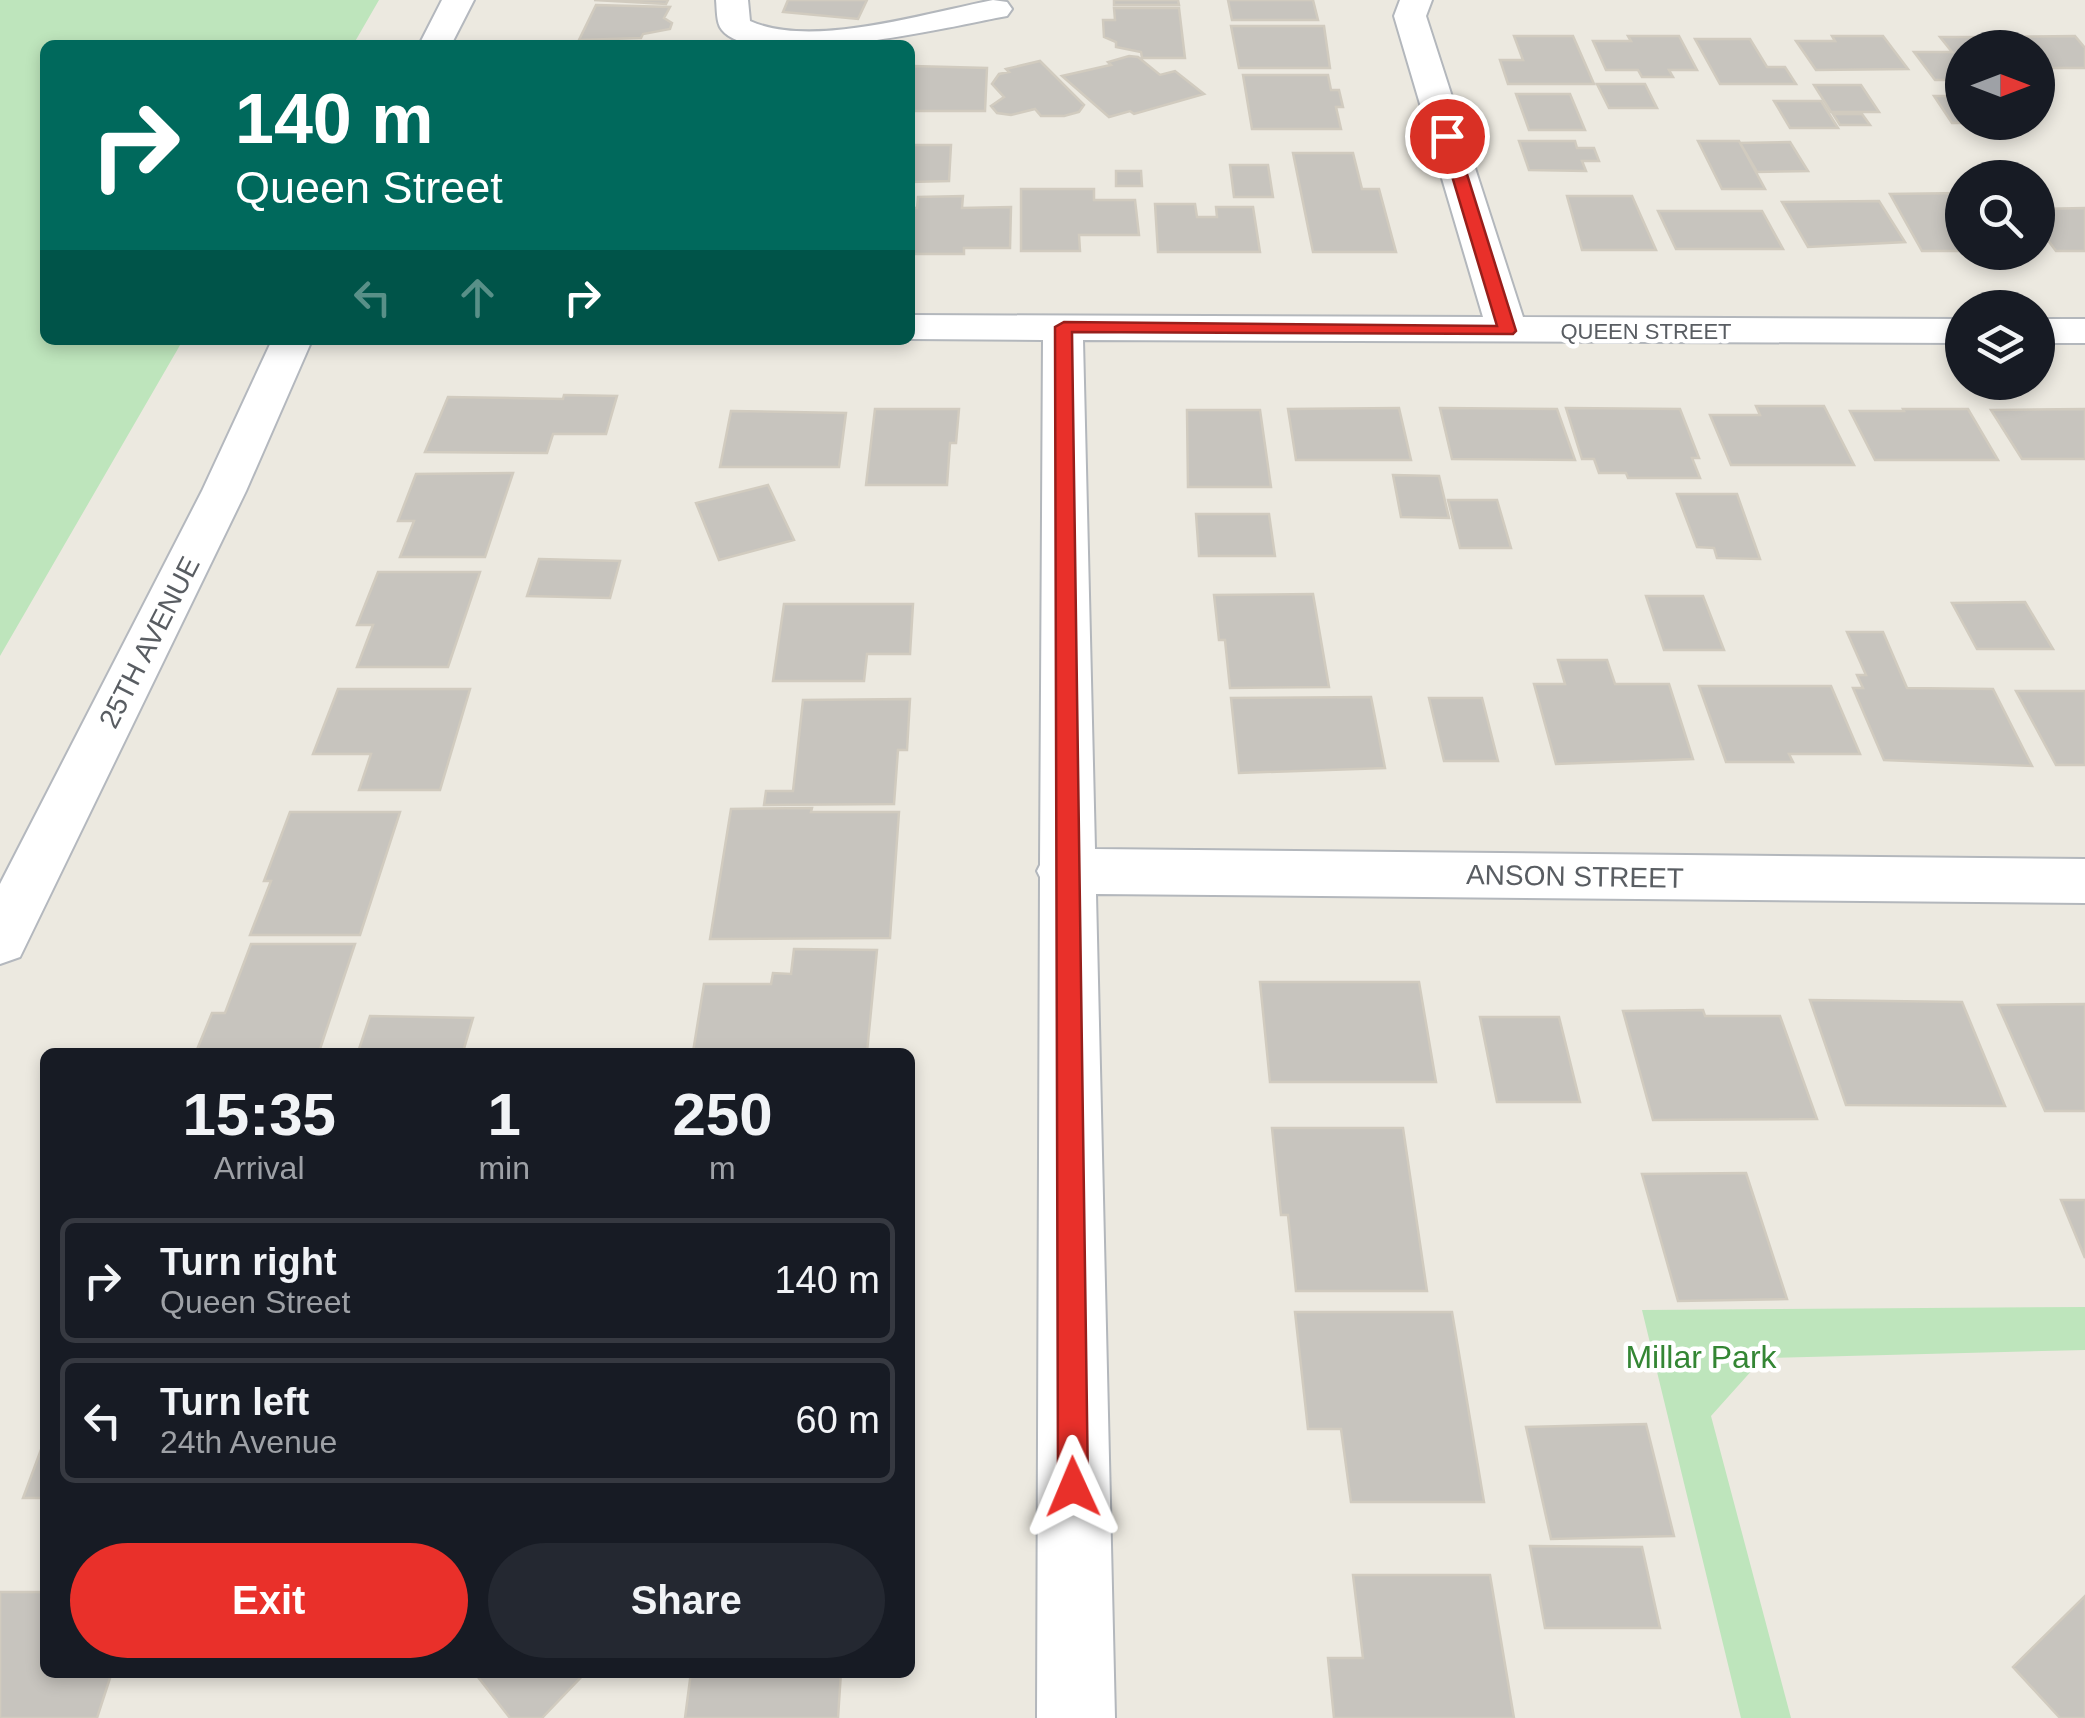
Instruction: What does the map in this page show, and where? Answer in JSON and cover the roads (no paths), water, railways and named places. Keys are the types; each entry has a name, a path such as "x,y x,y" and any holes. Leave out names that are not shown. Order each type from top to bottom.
{"street":[{"path":"437,40 458,0"},
{"path":"732,0 735,26 764,40"},
{"path":"1416,0 1410,16 1507,331"},
{"path":"832,40 996,9"},
{"name":"QUEEN STREET","path":"915,327 1945,331"},
{"path":"1064,327 1065,871 1076,1718"},
{"path":"2055,331 2085,331"},
{"name":"25TH AVENUE","path":"0,940 224,492 290,345"},
{"name":"ANSON STREET","path":"1065,871 2085,881"}],"park label":[{"name":"Millar Park","path":"1701,1357"}]}
